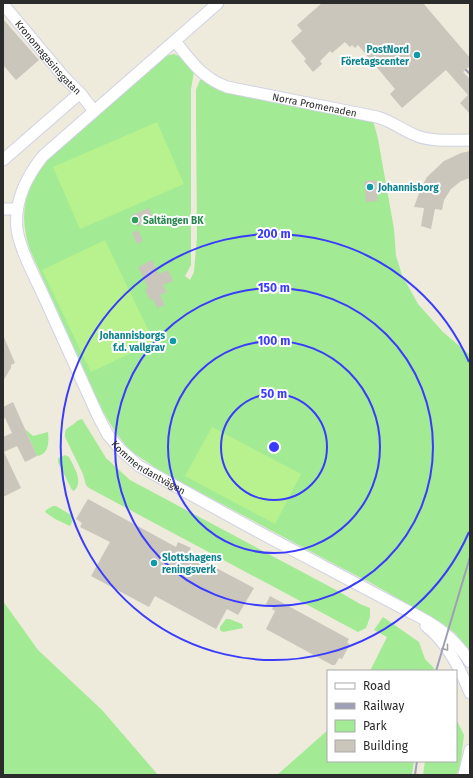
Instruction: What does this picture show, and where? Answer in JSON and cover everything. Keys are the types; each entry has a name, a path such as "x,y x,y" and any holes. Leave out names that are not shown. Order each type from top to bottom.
{"street":[{"path":"3,209 17,209 26,182 43,156 218,3"},
{"name":"Kronomagasinsgatan","path":"3,4 94,111"},
{"name":"Norra Promenaden","path":"175,41 202,73 210,80 227,87 389,120 416,136 424,138 435,140 470,140"},
{"path":"3,160 80,93"},
{"name":"Kommendantvägen","path":"17,209 17,228 28,262 98,416 108,435 120,450 139,466 254,530 428,620 446,633 460,647 470,662"},
{"name":"Kommendantvägen","path":"408,611 431,630 454,658 470,693"},
{"path":"465,775 470,750"},
{"path":"465,775 470,768"}],"green space":[{"path":"174,54 184,58 194,72 191,89 191,265 185,276 190,280 194,272 197,237 196,90 200,80 203,79 215,88 224,91 373,120 378,139 394,229 396,256 402,275 418,304 443,332 470,355 470,655 456,634 443,624 371,583 162,472 127,447 116,433 102,410 30,250 24,216 27,196 41,165 165,56"},
{"path":"157,122 184,184 80,229 53,167"},
{"path":"105,240 154,342 91,372 42,270"},
{"path":"82,419 106,458 130,480 370,608 370,617 366,628 358,632 89,488 86,485 83,474 65,437 65,431"},
{"path":"212,427 301,474 275,524 185,476"},
{"path":"25,429 33,436 48,432 48,443 44,453 37,456"},
{"path":"65,455 69,457 77,474 78,483 74,491 72,490 58,462 58,458"},
{"path":"53,506 56,506 71,515 72,522 70,526 55,519 45,512"},
{"path":"3,601 38,650 102,710 158,775 3,775"},
{"path":"383,617 419,642 425,659 434,668 433,670 370,670 387,637 374,630"},
{"path":"226,619 242,624 243,628 223,632 220,630 220,627"},
{"path":"457,721 464,735 460,768 456,775 423,775 425,762 457,762"},
{"path":"327,731 327,762 414,762 412,775 277,775"}],"building":[{"name":"PostNord Företagscenter","path":"322,3 423,3 470,58 470,66 463,72 470,79 470,114 460,103 468,95 446,70 402,108 390,94 395,89 358,45 355,48 352,45 350,47 345,42 332,53 330,51 320,61 322,64 313,72 304,61 306,59 291,41 302,31 297,25"},
{"path":"3,19 39,60 16,80 3,65"},
{"path":"470,151 470,178 461,181 451,189 444,200 442,210 435,209 431,229 421,226 424,208 414,207 427,177 444,161 461,153"},
{"name":"Johannisborg","path":"376,180 378,201 366,202 364,181"},
{"name":"Saltängen BK","path":"149,208 154,219 137,226 132,215"},
{"path":"138,230 143,241 137,244 132,233"},
{"path":"152,260 159,274 168,270 173,281 163,285 167,292 160,295 165,305 157,308 153,299 150,300 145,290 148,288 138,267"},
{"path":"3,335 15,363 11,365 11,368 3,381"},
{"path":"13,402 37,456 25,462 17,446 4,452 21,488 3,497 3,437 12,433 5,418 3,419 3,407"},
{"name":"Slottshagens reningsverk","path":"88,499 176,547 178,542 191,548 188,553 254,588 238,615 227,609 216,629 155,596 149,607 91,576 110,542 80,527 82,523 76,519"},
{"path":"270,596 349,639 347,643 350,644 342,659 339,658 335,665 332,665 266,629 275,611 272,609 273,607 266,604"}],"railway":[{"path":"466,70 470,74"},
{"path":"436,670 470,557"},
{"path":"415,775 417,762"}],"place":[{"name":"PostNord Företagscenter","path":"417,55"},
{"name":"Johannisborg","path":"370,187"},
{"name":"Saltängen BK","path":"135,220"},
{"name":"Johannisborgs f.d. vallgrav","path":"173,341"},
{"name":"Slottshagens reningsverk","path":"154,563"}]}
